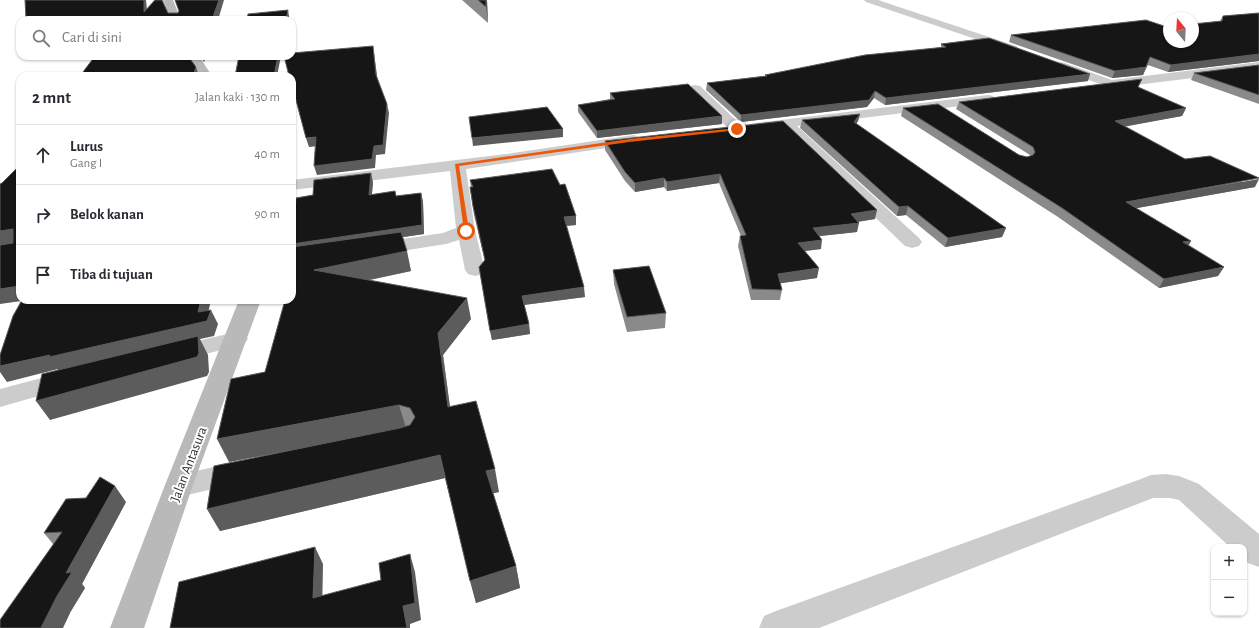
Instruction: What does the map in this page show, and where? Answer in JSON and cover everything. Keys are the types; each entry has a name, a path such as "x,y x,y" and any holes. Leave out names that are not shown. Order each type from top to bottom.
{"main road":[{"path":"168,0 174,16"},
{"path":"196,60 203,72"},
{"name":"Jalan Antasura","path":"127,628 179,485 249,304"}],"street":[{"path":"869,0 1022,51"},
{"path":"1052,62 1111,84"},
{"path":"1080,88 1259,66"},
{"path":"1236,69 1259,76"},
{"path":"695,89 737,129"},
{"path":"722,131 1001,97"},
{"path":"938,105 958,118"},
{"path":"786,124 912,242"},
{"path":"296,185 457,165 644,139"},
{"path":"457,165 466,231 475,270"},
{"path":"360,251 446,238 466,231"},
{"path":"151,359 236,339"},
{"path":"0,398 28,389 90,374"},
{"path":"179,485 265,467"},
{"path":"776,628 1151,487 1166,485 1177,486 1189,492 1257,549"}],"building":[{"path":"25,0 144,0 144,12 155,0 162,0 168,13 178,13 179,11 175,0 219,0 213,16 26,16"},
{"path":"478,0 486,0 486,7"},
{"path":"288,10 287,16 248,16 248,14"},
{"path":"1259,13 1259,54 1171,65 1150,57 1146,67 1115,71 1011,35 1146,20 1163,26 1163,48 1199,48 1199,23 1222,21 1223,16"},
{"path":"989,38 1090,74 886,98 875,91 869,100 741,115 707,83 767,76 765,75 865,55 946,47 941,44"},
{"path":"373,46 376,75 387,104 383,145 374,146 372,159 314,166 316,137 306,138 296,100 296,72 288,72 285,60 296,60 296,53"},
{"path":"92,60 191,60 196,67 194,72 83,72"},
{"path":"238,60 277,60 275,72 236,72"},
{"path":"1259,65 1259,95 1194,73"},
{"path":"1142,79 1138,87 1186,108 1115,121 1185,159 1210,156 1259,178 1126,202 1191,241 1183,242 1224,267 1164,279 1062,208 903,108 938,104 1019,155 1027,157 1033,155 1035,152 1033,147 959,102"},
{"path":"688,84 722,116 597,131 578,105 615,99 610,93"},
{"path":"547,107 563,129 472,138 469,117"},
{"path":"860,114 854,122 1006,228 948,238 908,206 899,207 802,120"},
{"path":"783,121 877,210 851,214 859,223 813,228 822,240 798,243 819,268 778,274 782,290 752,289 740,236 746,235 720,174 667,182 664,178 635,183 625,172 605,141"},
{"path":"16,169 16,287 0,289 0,245 13,243 13,229 0,231 0,184"},
{"path":"552,169 560,185 565,184 576,216 564,217 584,287 522,296 529,324 490,331 479,267 485,260 473,206 470,187 473,187 470,180"},
{"path":"371,173 369,195 395,191 396,196 421,193 422,225 296,243 296,198 313,195 314,180"},
{"path":"401,232 407,251 314,270 467,298 438,333 448,407 476,401 495,469 486,471 516,566 470,581 440,455 207,509 214,466 400,428 410,425 415,417 410,408 399,405 217,439 231,379 265,372 284,304 296,304 296,246"},
{"path":"649,266 666,313 627,317 613,270"},
{"path":"20,304 200,304 198,312 211,310 207,321 49,357 50,355 0,366 0,355 13,316"},
{"path":"198,336 199,353 197,357 36,401 42,374"},
{"path":"100,477 115,486 66,573 72,572 57,596 41,628 0,628 0,620 62,532 44,533 66,499 86,498"},
{"path":"315,547 313,598 381,580 379,563 410,554 415,603 403,606 407,628 170,628 179,582"}],"route":[{"path":"466,231 457,165 629,140 737,129"}]}
